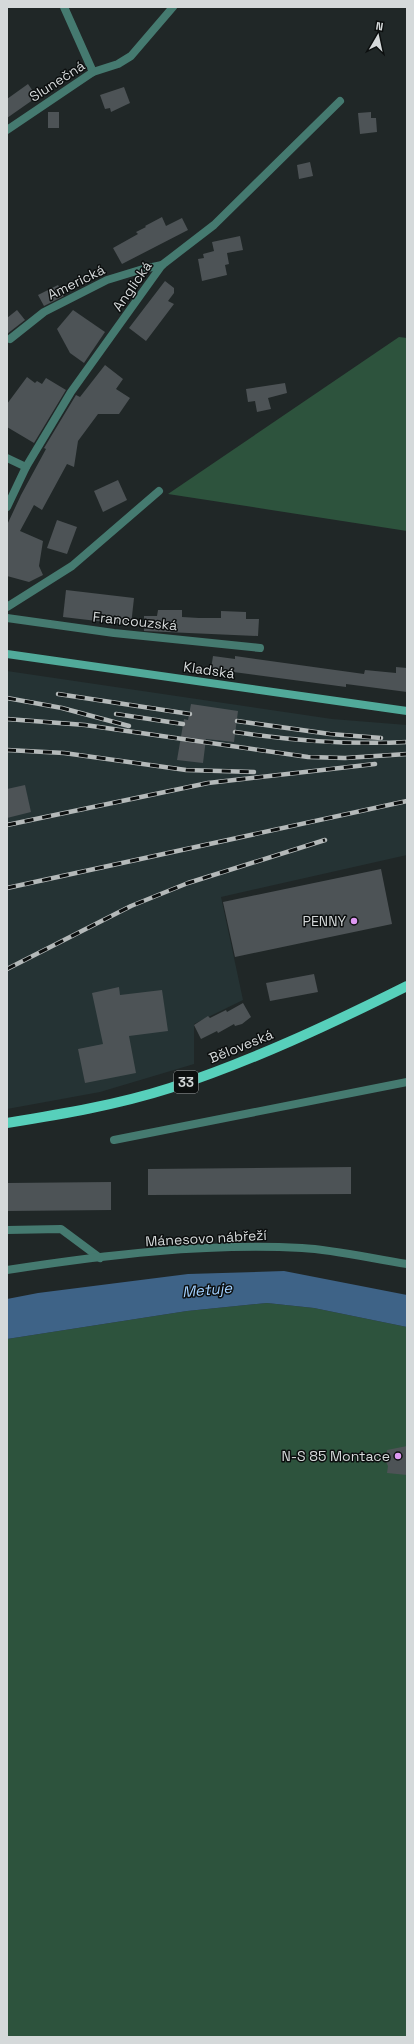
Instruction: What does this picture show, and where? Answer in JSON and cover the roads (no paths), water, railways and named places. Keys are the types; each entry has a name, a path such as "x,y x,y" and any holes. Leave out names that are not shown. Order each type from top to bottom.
{"main road":[{"name":"Kladská","path":"7,654 407,712"},
{"name":"Běloveská","path":"7,1123 89,1109 177,1085 266,1051 356,1012 407,986"}],"street":[{"path":"64,7 93,72"},
{"name":"Slunečná","path":"7,130 93,72 118,64 131,56 173,7"},
{"name":"Anglická","path":"7,507 26,467 71,392 162,265 214,225 340,101"},
{"name":"Americká","path":"10,339 44,312 107,280 143,268 162,265"},
{"path":"7,458 26,467"},
{"path":"7,607 72,566 159,491"},
{"name":"Francouzská","path":"7,618 114,633 260,648"},
{"path":"114,1140 407,1082"},
{"path":"7,1230 60,1229 100,1258"},
{"name":"Mánesovo nábřeží","path":"7,1270 100,1258 181,1250 246,1247 304,1248 407,1264"}],"water":[{"name":"Metuje","path":"284,1271 407,1295 407,1327 314,1308 267,1303 187,1311 7,1339 7,1299 38,1293 188,1274"}],"railway":[{"path":"58,694 190,714"},
{"path":"7,698 62,708 129,726"},
{"path":"116,714 183,724"},
{"path":"7,719 85,725 308,757 345,758 407,754"},
{"path":"237,721 330,734 381,738"},
{"path":"235,732 321,742 407,742"},
{"path":"7,750 64,753 186,770 254,772"},
{"path":"7,825 208,783 375,764"},
{"path":"7,888 407,801"},
{"path":"7,969 131,906 188,883 325,840"}],"place":[{"name":"PENNY","path":"354,921"},
{"name":"N-S 85 Montace","path":"398,1456"}]}
